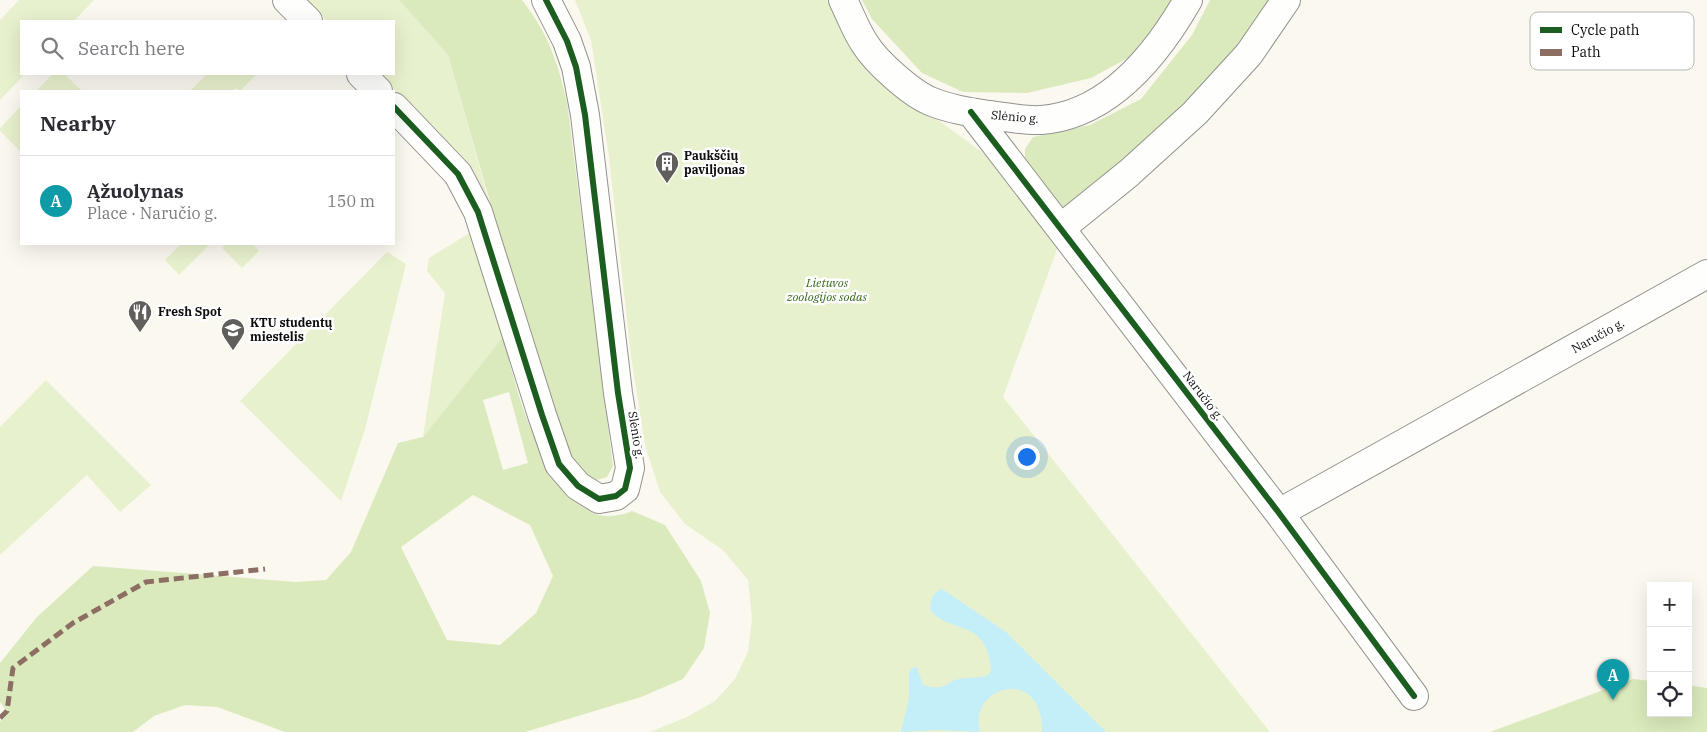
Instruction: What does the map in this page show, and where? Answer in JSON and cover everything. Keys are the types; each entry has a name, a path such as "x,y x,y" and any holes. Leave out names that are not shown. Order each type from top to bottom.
{"street":[{"path":"287,0 307,20"},
{"name":"Slėnio g.","path":"395,108 458,174 478,212 559,464 578,486 599,499 616,496 625,488 630,468 618,393 585,115 576,67 567,41 546,0"},
{"name":"Slėnio g.","path":"843,0 865,45 888,72 928,100 971,112 1042,120 1077,111 1112,92 1130,77 1172,28 1188,0"},
{"path":"1061,228 1129,173 1195,113 1250,54 1286,0"},
{"path":"362,75 377,90"},
{"name":"Naručio g.","path":"971,112 1279,513 1414,696"},
{"name":"Naručio g.","path":"1279,513 1707,274"}],"green space":[{"path":"19,0 94,0 75,20 20,20 20,75 24,75 0,100 0,20"},
{"path":"306,0 399,0 448,55 489,201 472,168 380,75 395,75 395,20 326,20"},
{"path":"399,0 522,0 539,25 551,48 560,73 567,102 613,466 607,477 597,480 586,476 572,458 543,387 448,55"},
{"name":"Lietuvos zoologijos sodas","path":"575,0 827,0 851,50 882,83 941,122 998,164 1059,244 1003,397 1270,732 650,732 687,717 715,701 735,679 748,652 752,619 748,580 723,550 685,524 660,492 645,445 631,356 609,157 591,40"},
{"path":"862,0 1174,0 1150,35 1128,58 1091,78 1027,93 963,92 922,73 872,19"},
{"path":"1210,0 1270,0 1240,45 1171,122 1062,214 1025,166 1025,149 1033,137 1090,125 1141,99 1192,35"},
{"path":"52,75 65,75 81,90 37,90"},
{"path":"206,75 256,75 241,90 236,88 233,90 191,90"},
{"path":"20,107 20,151 0,131 0,128"},
{"path":"471,232 503,337 423,437 445,293 427,271 429,258"},
{"path":"180,245 209,245 179,275 165,260"},
{"path":"225,245 254,245 259,251 242,268 222,248"},
{"path":"387,252 406,264 365,429 341,501 240,401"},
{"path":"503,337 529,424 538,445 562,483 595,514 614,516 632,511 665,525 701,581 710,613 704,648 683,679 641,697 525,732 285,732 217,707 185,705 154,716 133,732 0,732 0,722 6,710 0,702 0,663 37,617 93,566 296,582 326,580 351,552 398,443 423,437","holes":["509,392 528,463 503,470 483,400","473,495 530,525 553,576 536,613 500,645 447,640 401,547"]},
{"path":"46,380 151,485 120,512 87,475 0,555 0,427"},
{"path":"1633,679 1647,681 1647,717 1692,717 1692,686 1707,688 1707,732 1490,732"}],"water":[{"path":"942,589 1006,632 1106,732 1042,732 1039,711 1031,697 1020,690 1007,689 994,694 984,703 979,716 980,732 939,730 901,732 909,699 909,672 912,668 917,667 923,685 931,687 942,687 959,679 987,676 991,671 988,654 983,642 966,629 937,617 930,609 936,592"}],"marked path":[{"path":"0,718 7,711 13,668 73,623 146,582 265,569"}],"cycle path":[{"path":"395,108 458,174 478,212 559,464 578,486 599,499 616,496 625,489 630,468 618,393 585,115 576,67 567,41 546,0"},
{"path":"971,112 1279,513 1414,696"}],"place":[{"name":"Paukščių paviljonas","path":"667,184"},
{"name":"Fresh Spot","path":"140,333"},
{"name":"KTU studentų miestelis","path":"233,351"},
{"name":"Ąžuolynas","path":"1613,700"}]}
